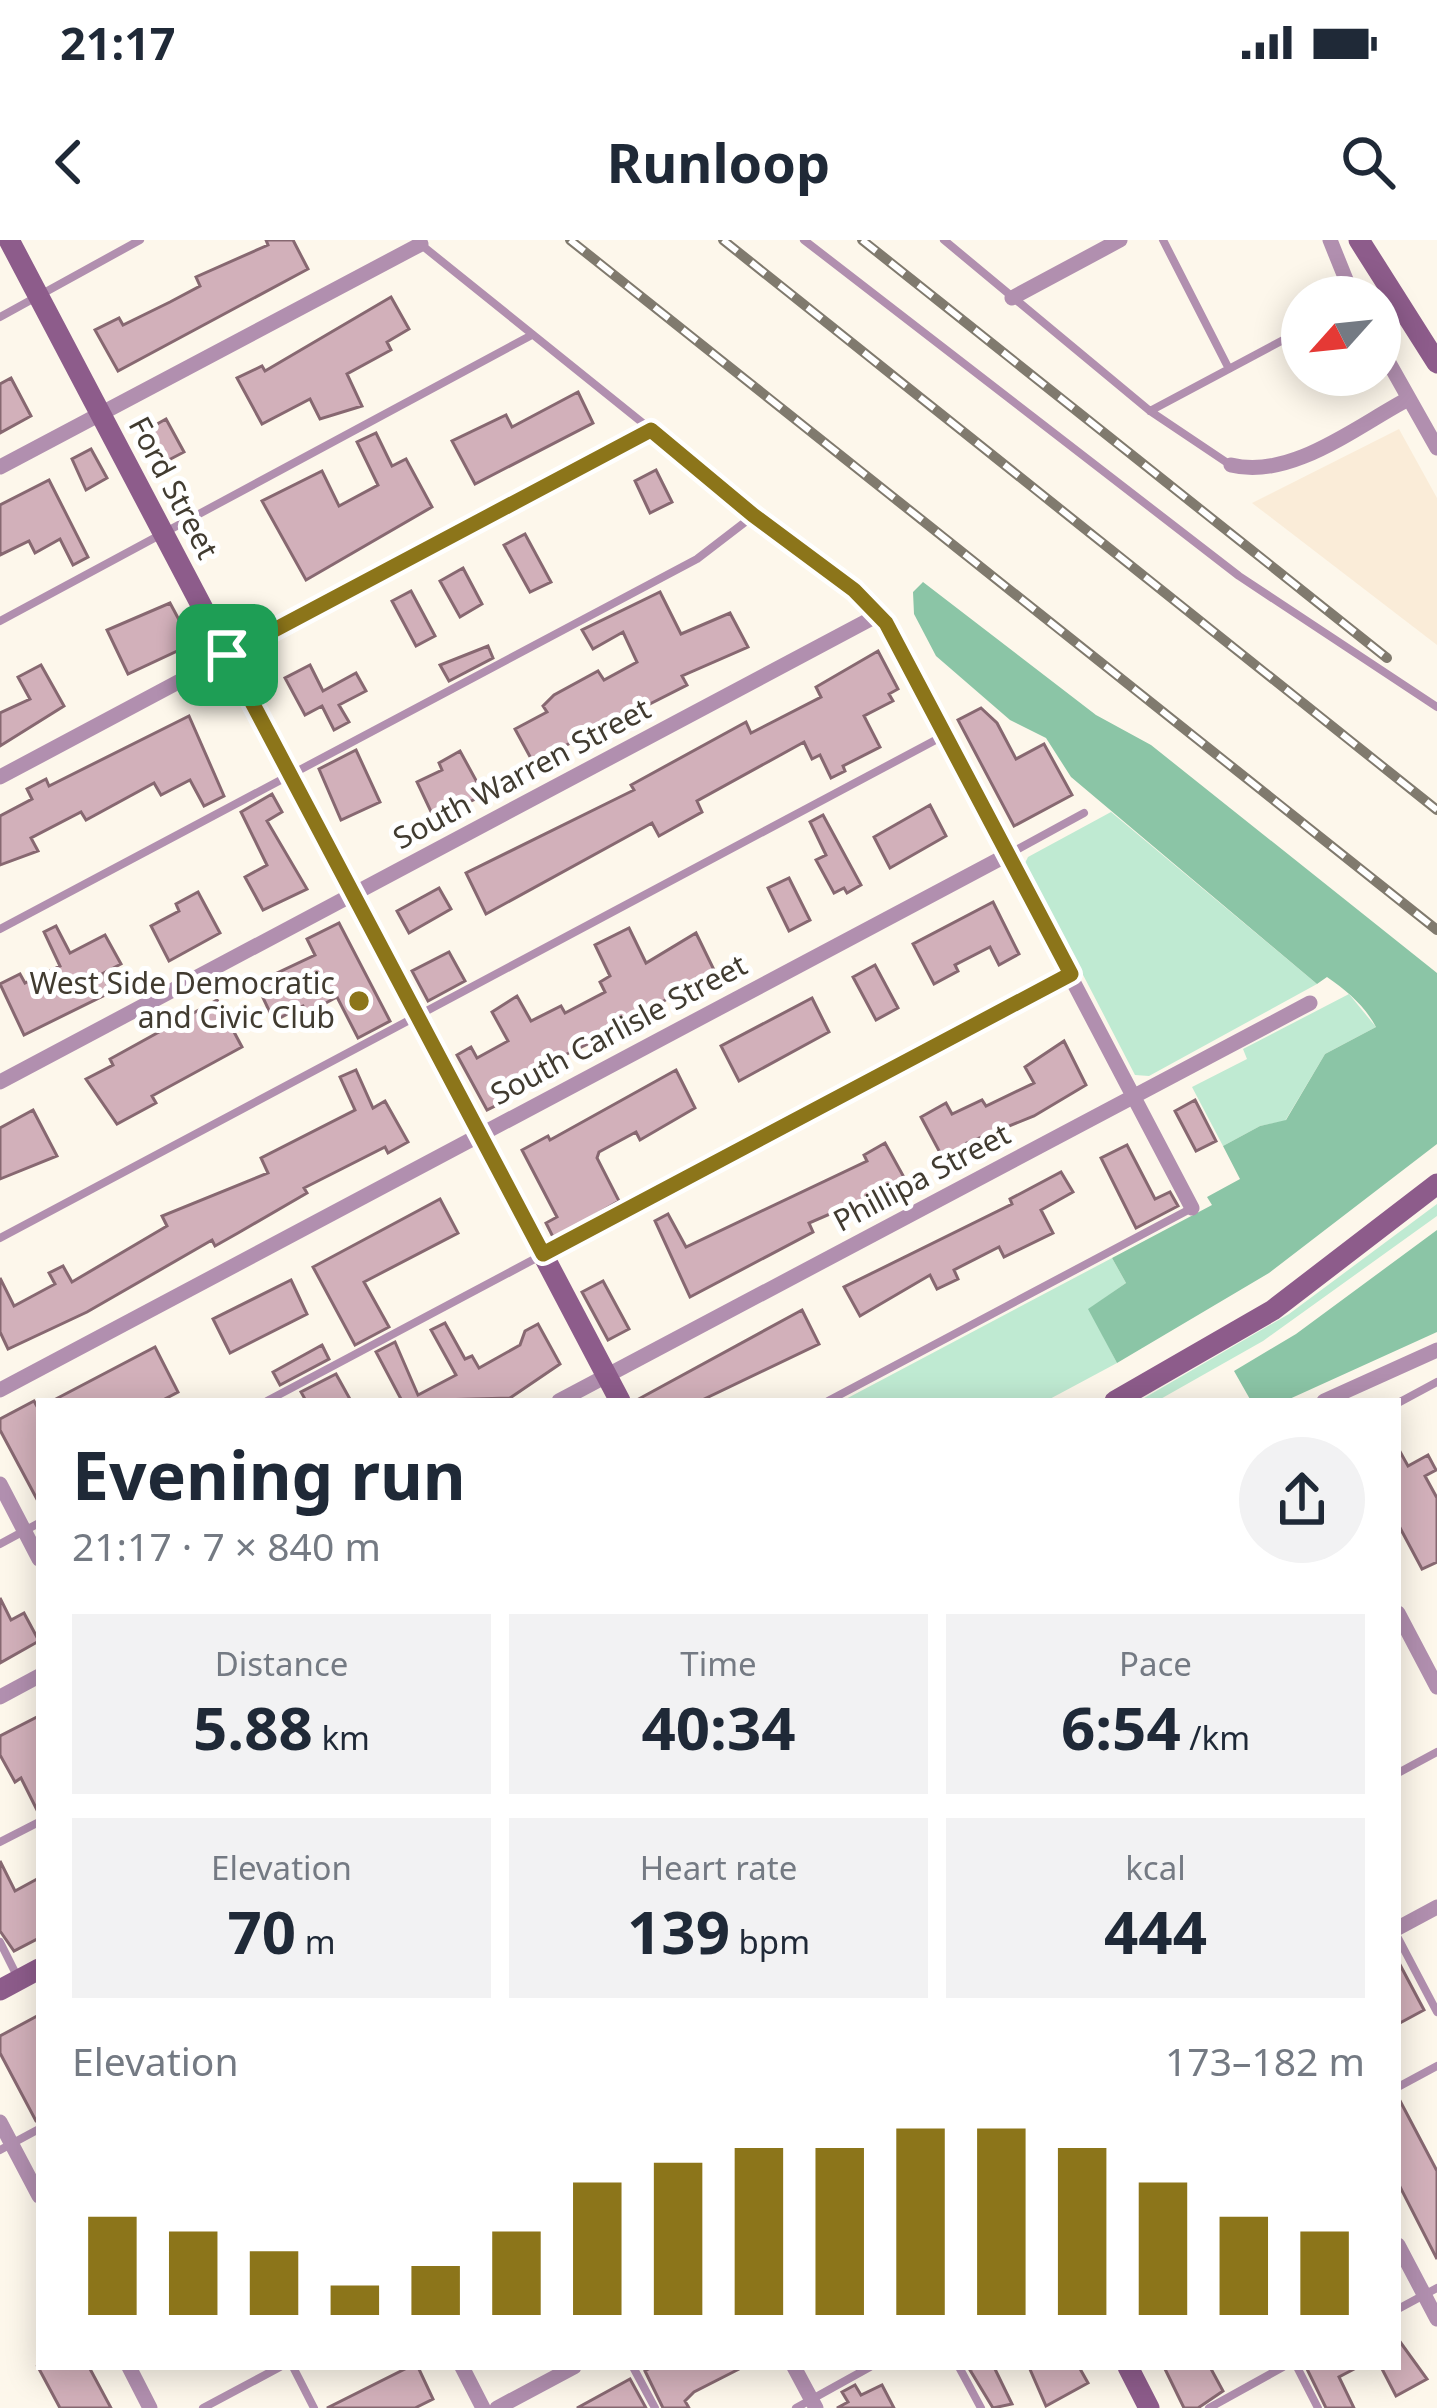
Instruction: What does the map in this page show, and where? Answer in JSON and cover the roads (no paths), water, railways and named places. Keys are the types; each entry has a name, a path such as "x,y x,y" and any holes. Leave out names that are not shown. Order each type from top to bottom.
{"street":[{"name":"Ford Street","path":"8,240 618,1398"},
{"path":"1012,298 1120,240"},
{"path":"1330,240 1345,276"},
{"path":"1359,240 1437,363"},
{"path":"0,467 418,242"},
{"path":"1401,386 1437,448"},
{"path":"1231,465 1256,469 1282,464 1408,399"},
{"path":"0,776 651,430"},
{"path":"880,614 1192,1208"},
{"name":"South Warren Street","path":"0,1082 880,614"},
{"name":"South Carlisle Street","path":"0,1390 1009,854"},
{"name":"Phillipa Street","path":"565,1398 1310,1003"},
{"path":"1120,1398 1273,1310 1437,1184"},
{"path":"1331,1398 1436,1354"},
{"path":"0,1484 32,1527"},
{"path":"1401,1619 1437,1687"},
{"path":"0,1696 36,1678"},
{"path":"1401,1926 1437,1907"},
{"path":"0,2122 6,2147 36,2192"},
{"path":"1401,2249 1431,2291 1437,2319"},
{"path":"131,2370 150,2408"},
{"path":"464,2370 483,2408"},
{"path":"497,2408 568,2370"},
{"path":"795,2370 808,2405"},
{"path":"1130,2370 1149,2408"}],"lane":[{"path":"0,317 140,240"},
{"path":"803,240 1239,576 1437,707"},
{"path":"944,240 1150,411 1231,465"},
{"path":"1163,240 1229,369"},
{"path":"418,242 880,614"},
{"path":"0,621 165,537 530,335"},
{"path":"1150,411 1281,341"},
{"path":"0,929 698,559 753,515"},
{"path":"0,1238 946,734"},
{"path":"1009,854 1084,813"},
{"path":"273,1398 1071,974"},
{"path":"834,1398 1192,1208"},
{"path":"1401,1401 1437,1382"},
{"path":"0,1544 32,1527"},
{"path":"1401,1771 1437,1752"},
{"path":"0,1842 36,1824"},
{"path":"0,1942 19,1979"},
{"path":"1401,1944 1437,2012"},
{"path":"1401,2085 1437,2066"},
{"path":"6,2147 36,2131"},
{"path":"1401,2306 1431,2291"},
{"path":"203,2408 274,2370"},
{"path":"295,2370 314,2408"},
{"path":"635,2370 655,2408"},
{"path":"808,2405 865,2370"},
{"path":"961,2370 981,2408"},
{"path":"1209,2408 1278,2370"},
{"path":"1299,2370 1318,2408"}],"railway":[{"path":"570,240 1437,930"},
{"path":"723,240 1437,810"},
{"path":"862,240 1387,658"}],"place":[{"name":"West Side Democratic and Civic Club","path":"359,1001"}]}
